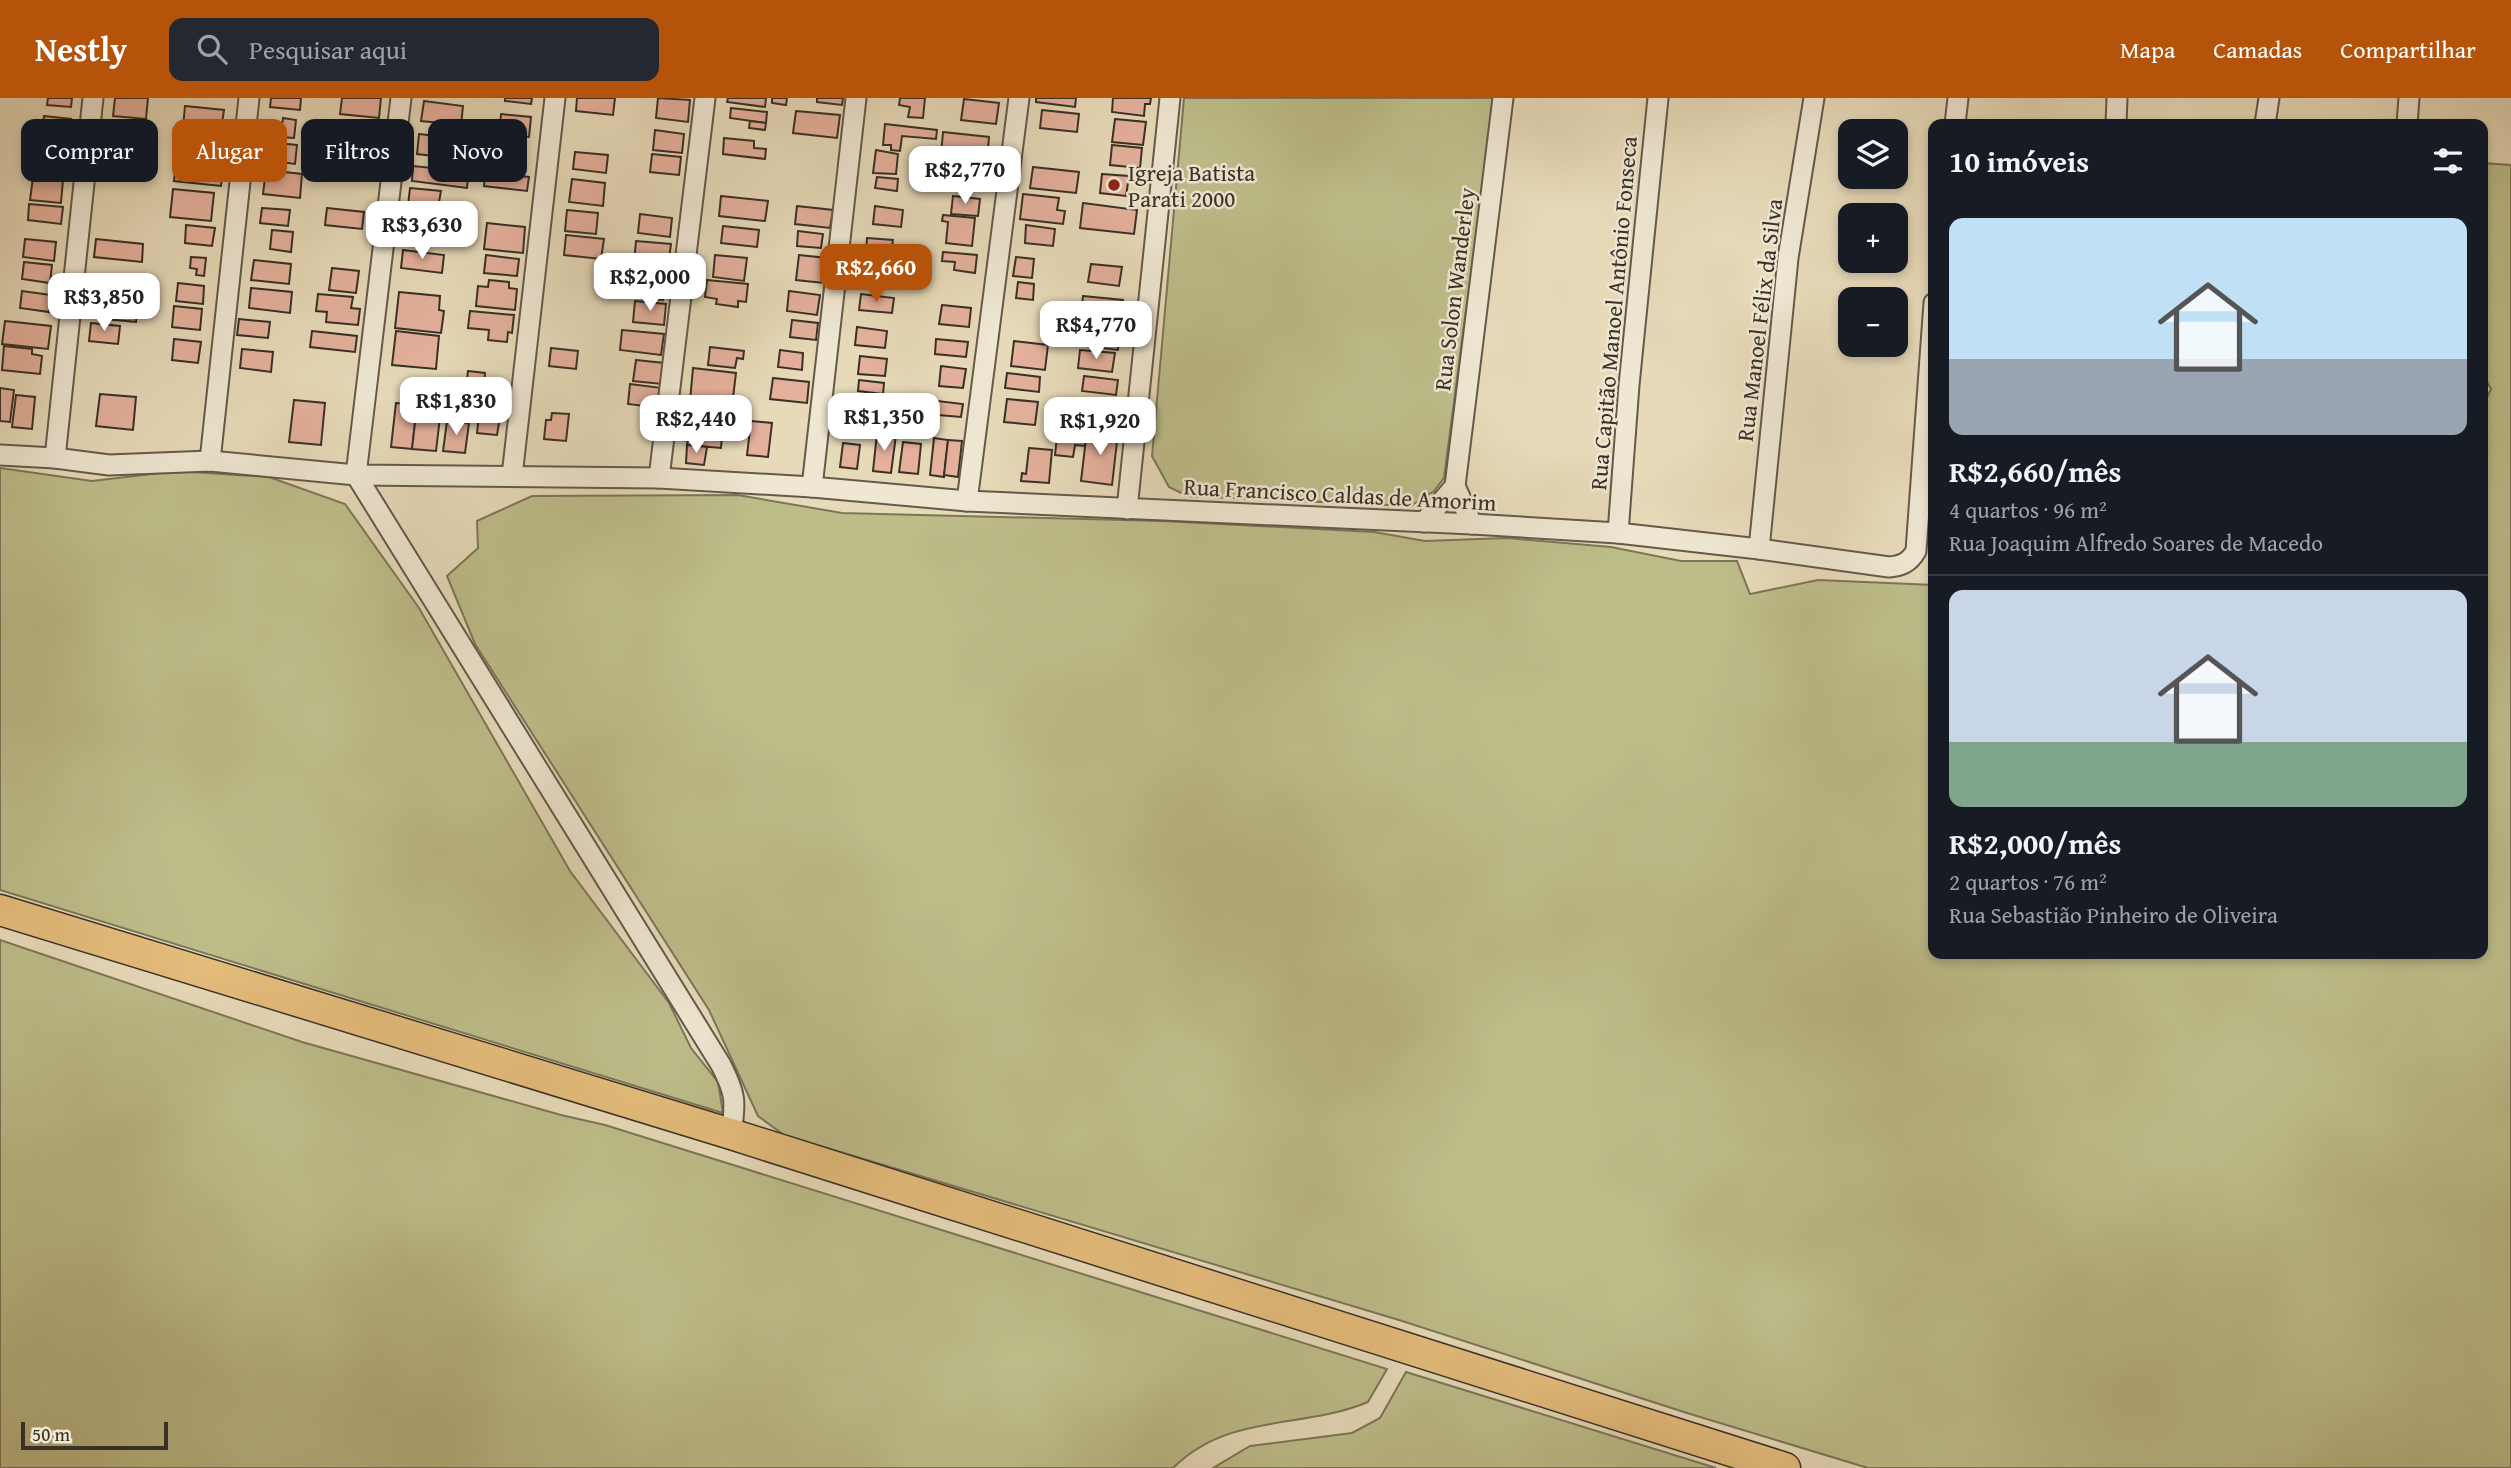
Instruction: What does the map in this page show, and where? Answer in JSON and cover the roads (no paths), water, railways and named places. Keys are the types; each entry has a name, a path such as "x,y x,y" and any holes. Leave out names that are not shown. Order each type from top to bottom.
{"highway":[{"path":"0,910 731,1134 1786,1468"}],"street":[{"path":"55,458 93,98"},
{"path":"210,461 249,98"},
{"path":"401,98 356,475 721,1065 733,1091 736,1105 731,1134"},
{"path":"512,476 555,98"},
{"path":"659,478 705,98"},
{"path":"812,487 856,98"},
{"path":"967,502 1019,98"},
{"path":"1127,509 1170,98"},
{"name":"Rua Solon Wanderley","path":"1455,486 1503,98"},
{"name":"Rua Capitão Manoel Antônio Fonseca","path":"1618,533 1629,385 1658,98"},
{"name":"Rua Manoel Félix da Silva","path":"1759,549 1788,258 1814,98"},
{"path":"1956,119 1958,98"},
{"path":"2116,119 2117,98"},
{"path":"2266,119 2269,98"},
{"path":"2407,119 2409,98"},
{"name":"Rua Francisco Caldas de Amorim","path":"0,455 109,465 210,461 356,475 659,478 812,487 967,502 1472,524 1618,533 1889,567 1905,563 1925,549"},
{"path":"1925,549 1928,467"},
{"path":"1424,522 1455,486 1472,524"}],"place":[{"name":"Igreja Batista Parati 2000","path":"1114,185"}]}
